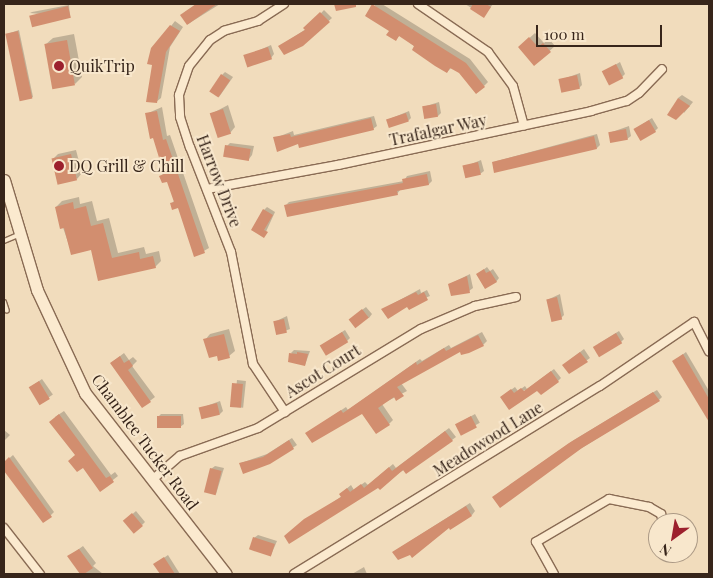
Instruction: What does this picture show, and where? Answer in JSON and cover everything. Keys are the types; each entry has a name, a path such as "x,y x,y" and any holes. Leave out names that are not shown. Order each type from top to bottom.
{"main road":[{"name":"Chamblee Tucker Road","path":"4,180 18,235 37,290 71,369 96,408 226,574"}],"street":[{"name":"Harrow Drive","path":"284,4 258,21 224,32 210,40 189,66 179,95 180,116 232,252 251,356 284,412"},
{"path":"418,4 488,52 513,86 524,126"},
{"name":"Trafalgar Way","path":"207,189 524,126 627,101 639,93 662,69"},
{"name":"Ascot Court","path":"152,480 180,456 240,437 421,329 475,306 516,297"},
{"name":"Meadowood Lane","path":"294,574 600,386 694,322 709,351"},
{"path":"554,574 536,542 609,499 649,507 659,513"},
{"path":"4,528 40,574"}],"lane":[{"path":"4,241 18,235"},
{"path":"4,302 7,311"}],"building":[{"path":"196,4 217,4 187,25 180,15"},
{"path":"334,4 356,4 356,7 336,11"},
{"path":"372,4 466,63 485,87 476,94 459,73 450,68 447,73 412,50 414,46 399,36 396,41 386,35 389,31 365,16"},
{"path":"473,4 486,4 491,7 484,18 470,9"},
{"path":"68,6 71,18 32,27 29,16"},
{"path":"320,12 330,22 303,46 284,55 278,46 305,30 303,28"},
{"path":"170,25 180,31 166,52 157,103 146,102 152,65 147,64 151,48"},
{"path":"18,31 32,98 20,101 5,34"},
{"path":"529,37 538,47 543,43 551,52 534,66 518,47"},
{"path":"67,40 75,85 52,89 44,44"},
{"path":"268,47 272,59 247,67 243,55"},
{"path":"616,64 623,78 609,86 602,71"},
{"path":"221,74 230,80 218,98 209,91"},
{"path":"577,75 580,89 561,93 558,79"},
{"path":"678,98 690,106 676,120 667,115"},
{"path":"436,104 438,117 424,119 422,106"},
{"path":"223,109 231,134 218,138 210,113"},
{"path":"157,111 163,140 166,139 205,253 194,257 178,208 172,210 170,203 174,202 167,182 162,183 159,176 164,174 153,138 150,139 145,113"},
{"path":"406,113 409,122 389,128 386,119"},
{"path":"371,118 374,130 299,148 298,144 277,152 273,137 290,134 291,137"},
{"path":"649,120 656,132 640,141 633,129"},
{"path":"626,129 628,140 610,143 608,132"},
{"path":"594,136 597,149 494,173 492,162"},
{"path":"225,145 251,149 249,161 223,157"},
{"path":"71,154 77,180 58,185 52,158"},
{"path":"478,162 481,175 465,178 462,166"},
{"path":"427,174 429,185 397,191 398,195 287,217 284,205 403,183 402,179"},
{"path":"73,202 74,209 86,206 91,226 103,223 112,258 139,252 140,259 153,256 156,268 98,281 91,250 71,255 64,228 60,229 55,207"},
{"path":"263,209 273,215 264,230 268,232 264,238 251,230"},
{"path":"484,269 486,273 490,271 497,282 485,289 476,274"},
{"path":"467,276 470,293 451,296 448,284"},
{"path":"416,292 418,295 424,292 428,300 409,310 407,307 388,319 381,309"},
{"path":"557,297 562,319 551,322 546,299"},
{"path":"362,309 369,318 355,328 349,319"},
{"path":"284,319 287,333 276,335 273,321"},
{"path":"342,332 348,342 326,356 320,345"},
{"path":"616,333 622,343 599,357 593,347"},
{"path":"224,334 230,358 218,361 217,356 209,358 203,339"},
{"path":"478,335 484,346 461,355 460,352 397,387 404,396 396,401 394,397 378,408 390,425 376,434 362,414 312,443 305,433 341,410 343,413 416,362 417,365 444,348 446,351"},
{"path":"297,352 308,354 305,366 288,362 289,353 297,354"},
{"path":"580,352 588,362 569,374 562,365"},
{"path":"683,354 709,399 709,422 672,361"},
{"path":"120,356 124,363 129,360 133,366 128,370 151,402 142,408 110,363"},
{"path":"551,371 559,382 541,395 537,391 509,410 500,397 511,389 514,393 521,388 524,391"},
{"path":"39,381 50,399 40,405 29,387"},
{"path":"232,383 243,384 241,408 230,407"},
{"path":"653,392 660,401 582,448 500,508 492,497 569,443"},
{"path":"217,403 220,415 201,419 199,408"},
{"path":"59,414 106,478 110,476 114,482 100,492 83,468 77,472 68,461 75,455 49,422"},
{"path":"157,416 181,416 181,428 157,428"},
{"path":"471,416 477,428 461,436 455,424"},
{"path":"445,431 453,441 406,474 403,470 380,490 378,488 289,544 284,536 304,519 341,497 339,494 347,488 350,492 361,484 364,488 389,467 392,471"},
{"path":"289,440 294,449 270,464 243,474 239,463 263,457"},
{"path":"9,457 52,517 43,523 4,471 4,462"},
{"path":"210,468 222,471 216,495 204,492"},
{"path":"466,506 472,516 450,530 449,528 412,558 410,555 398,560 392,552"},
{"path":"132,513 143,526 134,534 123,521"},
{"path":"253,537 275,544 271,556 249,549"},
{"path":"79,549 93,568 84,574 80,574 67,556"},
{"path":"164,557 175,574 160,574 153,564"}],"place":[{"name":"QuikTrip","path":"59,66"},
{"name":"DQ Grill & Chill","path":"59,166"}]}
